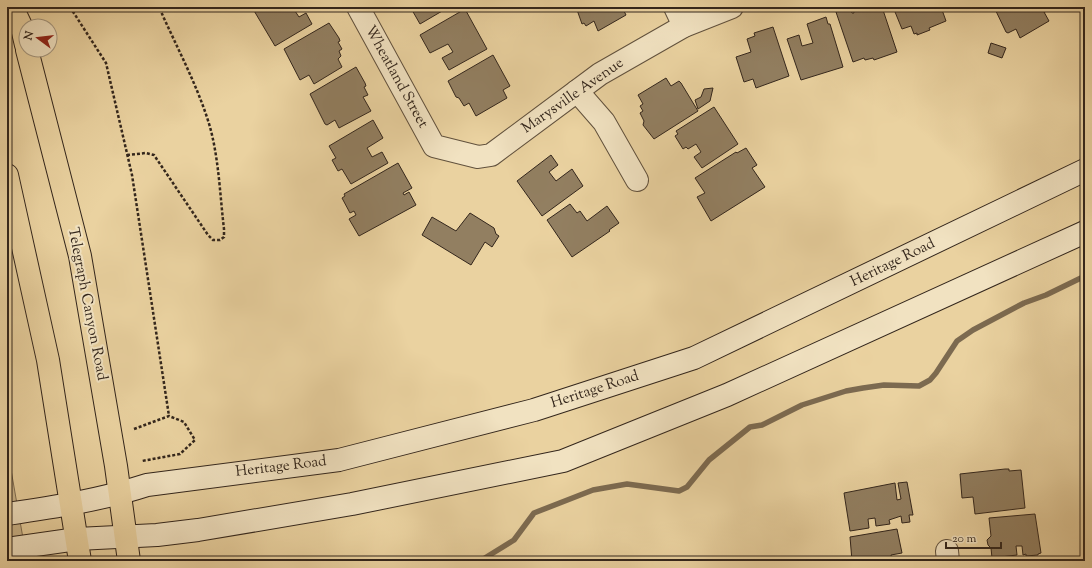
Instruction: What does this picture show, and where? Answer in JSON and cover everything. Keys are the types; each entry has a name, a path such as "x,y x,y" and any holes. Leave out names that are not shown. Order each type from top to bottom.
{"main road":[{"path":"12,7 18,20"},
{"name":"Wheatland Street","path":"358,7 434,146"},
{"path":"675,7 684,26"},
{"name":"Marysville Avenue","path":"434,146 478,157 490,155 600,74 684,26 732,7"},
{"name":"Telegraph Canyon Road","path":"29,58 80,256 120,494 129,561"},
{"path":"577,91 604,122 637,180"},
{"name":"Heritage Road","path":"7,514 72,505 120,494 147,484 339,460 534,410 694,358 1085,170"},
{"path":"7,175 48,360 80,561"},
{"path":"7,549 77,539 157,535 198,530 352,504 563,461 727,395 1085,232"}],"path":[{"path":"70,7 106,63 132,175 169,416"},
{"path":"127,155 146,153 154,155 208,235 213,240 220,240 224,237 215,147 210,127 199,96 158,7"},
{"path":"134,429 169,416 184,422 195,440 180,454 142,461"}],"shaded area":[{"path":"7,447 27,561 7,561"}],"building":[{"path":"253,7 295,7 293,8 299,17 306,13 312,24 275,46"},
{"path":"418,7 449,7 420,24 412,10"},
{"path":"576,7 622,7 626,15 598,31 594,21 586,26 584,23 582,24"},
{"path":"850,7 852,13 854,13 853,7 882,7 897,52 874,60 873,58 865,60 864,58 853,62 836,12"},
{"path":"893,7 941,7 946,21 917,35 917,33 914,34 911,26 902,29"},
{"path":"994,7 1046,7 1048,11 1044,12 1049,21 1020,38 1016,29 1008,33 1006,32"},
{"path":"465,9 487,49 449,70 442,58 453,52 448,44 430,53 420,35"},
{"path":"826,17 828,24 830,24 843,67 801,80 787,39 799,35 802,46 813,43 807,24"},
{"path":"329,23 340,41 338,42 342,49 339,51 341,56 338,59 342,67 314,84 309,75 300,80 284,49"},
{"path":"773,27 789,76 756,88 753,79 744,82 736,57 751,52 747,39 755,36 754,33"},
{"path":"991,43 1006,48 1002,58 988,53"},
{"path":"493,55 510,86 503,90 507,98 476,116 469,103 464,106 459,98 456,97 448,81"},
{"path":"356,67 365,83 366,86 364,87 368,95 363,97 371,111 339,128 335,120 327,125 325,124 310,94"},
{"path":"666,78 671,86 679,81 681,83 698,111 654,139 643,125 644,121 640,113 643,111 640,106 643,104 638,95"},
{"path":"713,88 710,101 698,109 695,100 701,97 704,89"},
{"path":"714,107 738,144 702,168 694,157 701,152 696,144 688,149 686,147 683,149 675,136 678,134 676,131"},
{"path":"373,120 383,138 367,148 372,157 382,152 388,163 351,184 342,169 338,171 332,160 336,158 329,146"},
{"path":"746,148 757,165 752,168 765,187 711,221 697,197 705,193 695,178 736,152 737,153"},
{"path":"551,155 558,165 549,172 556,181 572,169 583,186 542,216 517,181"},
{"path":"398,163 412,188 403,193 404,195 409,192 416,205 359,236 349,219 356,215 354,211 350,213 342,198 345,196 344,194"},
{"path":"570,204 577,213 580,211 587,221 607,206 619,223 609,230 610,231 572,257 547,220"},
{"path":"470,213 494,228 496,234 499,236 492,247 485,242 471,265 422,235 432,217 456,231"},
{"path":"1009,469 1009,471 1021,470 1025,508 975,514 973,497 962,498 960,474"},
{"path":"907,482 913,515 909,515 910,522 902,523 901,516 889,520 890,524 876,526 875,518 868,519 869,528 850,531 844,493 895,483 897,500 901,499 898,483"},
{"path":"1035,514 1041,553 1038,555 1026,556 1026,554 1023,555 1022,546 1016,546 1017,555 992,558 991,548 988,545 987,540 991,536 989,518"},
{"path":"897,529 902,553 891,555 892,561 852,561 850,537"}],"waterway":[{"path":"480,561 514,540 534,513 593,490 627,484 679,491 687,487 709,460 750,427 762,425 802,405 846,391 863,388 884,385 919,386 930,380 936,373 957,341 973,330 1024,303 1046,295 1085,276"}]}
